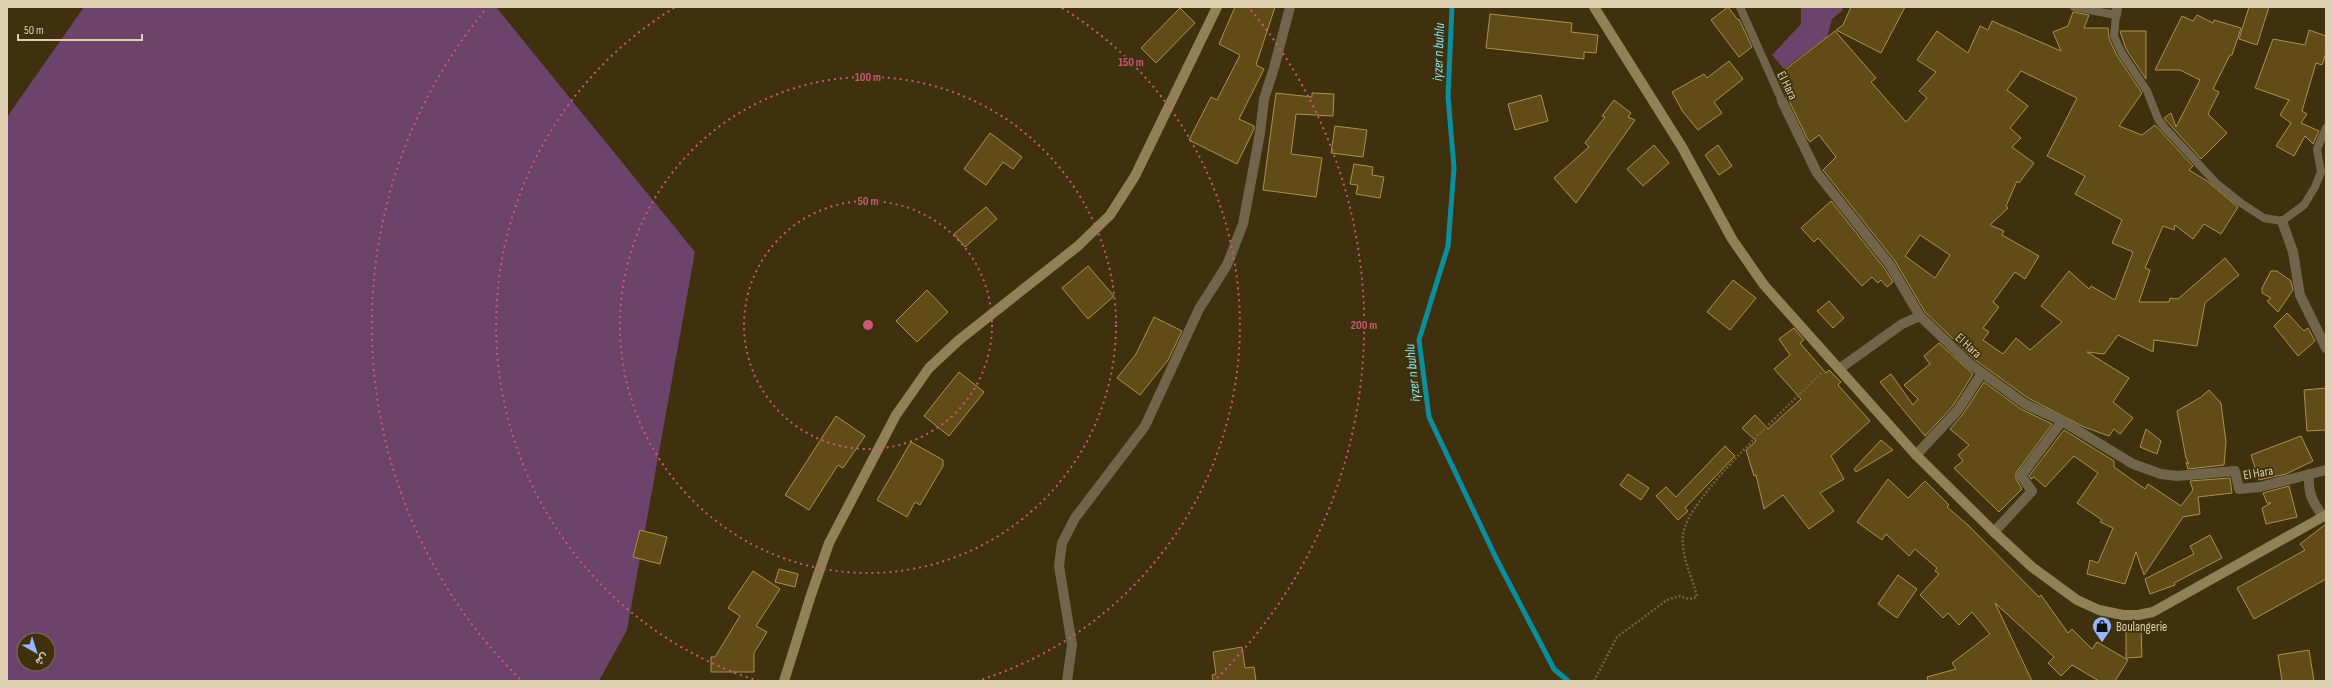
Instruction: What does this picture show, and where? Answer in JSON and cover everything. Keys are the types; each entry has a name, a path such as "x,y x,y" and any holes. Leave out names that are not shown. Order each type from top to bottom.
{"main road":[{"path":"784,681 810,595 829,543 896,415 930,368 959,340 1078,246 1110,215 1135,176 1217,7"},
{"path":"1594,7 1682,147 1732,239 1764,285 1916,455 1994,532 2032,567 2077,600 2099,610 2123,614 2138,615 2153,612 2325,516"}],"street":[{"path":"1067,681 1072,645 1059,566 1062,543 1075,518 1145,426 1199,309 1227,265 1243,224 1260,133 1264,99 1290,7"},
{"name":"El Hara","path":"1782,101 1817,173 1890,265 1920,316 1970,364 2025,404 2062,421 2133,464 2161,474 2177,476 2235,471 2239,488 2260,487 2326,470"},
{"path":"2282,221 2293,252 2300,295 2326,348"},
{"path":"1836,365 1902,324 1920,316"},
{"path":"1916,455 1958,410 1982,373"},
{"path":"1994,532 2032,492 2022,476 2062,421"},
{"path":"2310,474 2308,489 2311,498 2325,516"}],"lane":[{"name":"El Hara","path":"1740,7 1782,101"},
{"path":"2074,7 2116,11 2114,36 2121,52 2147,91 2158,119 2217,184 2241,203 2264,218 2282,221 2304,205 2315,187 2321,172 2317,149 2326,128"}],"path":[{"path":"1594,681 1617,637 1667,600 1679,596 1688,599 1697,597 1684,558 1683,534 1690,513 1752,442 1799,397 1836,365"}],"shaded area":[{"path":"84,7 496,7 695,252 627,630 599,681 7,681 7,117"},
{"path":"1801,7 1842,7 1843,10 1832,19 1827,37 1784,69 1772,55 1801,24"}],"building":[{"path":"1235,7 1275,7 1256,65 1264,69 1239,119 1254,126 1254,129 1237,164 1189,140 1211,97 1217,100 1240,55 1219,44"},
{"path":"1728,7 1738,20 1739,19 1752,47 1739,57 1711,20"},
{"path":"1851,7 1905,7 1881,53 1836,30 1843,25"},
{"path":"2249,7 2269,7 2257,45 2239,39"},
{"path":"1180,8 1195,23 1156,63 1141,48"},
{"path":"2073,12 2089,15 2084,28 2108,28 2109,38 2116,54 2142,93 2119,126 2142,135 2155,125 2193,166 2189,170 2207,181 2238,207 2221,234 2204,224 2193,239 2175,225 2174,230 2163,226 2145,268 2150,270 2139,302 2169,302 2170,298 2178,299 2225,258 2239,275 2205,303 2197,346 2154,340 2153,352 2118,335 2104,354 2087,352 2129,378 2113,402 2133,418 2120,434 2114,429 2109,436 2084,427 2028,398 1974,359 1925,312 1895,261 1823,170 1836,157 1819,135 1810,142 1807,138 1777,76 1835,31 1876,78 1871,82 1906,122 1927,98 1919,91 1936,72 1917,60 1937,31 1968,53 1980,26 1988,30 1992,21 2061,51 2053,32 2068,26","holes":["2021,71 2077,98 2047,156 2085,176 2075,194 2122,220 2112,243 2133,252 2115,300 2091,286 2089,289 2069,271 2041,306 2062,322 2030,350 2016,338 2003,354 1983,340 1989,332 1983,328 1999,307 1993,302 2015,272 2025,279 2039,256 2002,235 2004,231 1990,225 2008,208 2006,206 2017,181 2019,183 2034,163 2012,147 2021,138 2010,128 2028,106 2007,90","1920,235 1950,255 1935,278 1905,256"]},
{"path":"1490,14 1572,23 1571,32 1598,35 1596,53 1584,52 1584,59 1486,48"},
{"path":"2197,15 2213,23 2214,20 2241,28 2232,55 2230,55 2213,89 2219,92 2208,114 2227,133 2201,159 2164,118 2171,113 2176,127 2200,80 2180,70 2155,70 2182,16 2193,21"},
{"path":"2309,30 2326,36 2326,53 2322,65 2316,63 2302,111 2307,114 2301,123 2319,131 2313,144 2305,136 2294,156 2276,146 2291,123 2280,115 2289,100 2255,88 2273,39 2305,45"},
{"path":"2120,31 2146,31 2146,79 2126,49"},
{"path":"1729,61 1743,79 1714,102 1722,113 1698,130 1683,112 1672,92 1704,74 1707,78"},
{"path":"1276,93 1312,97 1312,93 1334,94 1333,116 1296,114 1291,154 1322,158 1316,197 1263,190"},
{"path":"1541,95 1548,121 1515,130 1508,104"},
{"path":"1614,100 1631,113 1628,117 1635,120 1576,203 1554,178 1589,147 1585,143 1605,117 1602,116"},
{"path":"1335,126 1367,130 1363,157 1331,153"},
{"path":"990,133 1022,157 1013,169 1003,162 986,185 964,169"},
{"path":"1654,145 1669,163 1643,186 1627,169"},
{"path":"1718,145 1732,166 1719,175 1705,155"},
{"path":"1354,164 1373,167 1372,175 1384,177 1380,198 1356,194 1358,185 1350,184"},
{"path":"1831,201 1885,269 1893,282 1887,287 1881,280 1878,283 1872,277 1862,286 1818,238 1814,242 1801,228"},
{"path":"986,207 997,219 965,247 954,234"},
{"path":"1088,266 1114,296 1088,319 1062,288"},
{"path":"2271,271 2277,271 2291,281 2293,290 2278,312 2267,301 2271,298 2262,293 2262,288"},
{"path":"1733,280 1756,298 1730,330 1707,312"},
{"path":"927,290 948,312 917,342 896,321"},
{"path":"1829,301 1844,318 1833,328 1817,311"},
{"path":"2287,313 2304,331 2308,328 2315,341 2298,356 2274,326"},
{"path":"1154,317 1182,331 1168,360 1140,395 1117,378 1136,354"},
{"path":"1794,328 1804,340 1800,343 1826,373 1829,370 1841,382 1838,385 1870,421 1831,456 1844,479 1820,493 1834,511 1809,529 1783,495 1764,509 1756,475 1754,476 1746,450 1756,441 1742,428 1755,415 1768,429 1801,399 1774,369 1790,355 1779,339"},
{"path":"1939,343 1973,374 1953,406 1925,436 1880,382 1891,374 1913,405 1918,399 1904,385 1930,364 1924,356"},
{"path":"959,372 984,392 949,436 924,416"},
{"path":"1984,382 2021,409 2052,424 2016,473 2016,479 2022,489 1999,512 1954,468 1963,461 1958,455 1969,445 1950,429 1963,414"},
{"path":"2326,388 2326,430 2307,431 2304,390"},
{"path":"2209,390 2221,403 2226,442 2224,465 2188,469 2186,462 2189,464 2186,458 2177,411 2201,397"},
{"path":"836,416 865,436 843,468 838,465 809,510 785,495"},
{"path":"2146,429 2161,441 2157,454 2140,447"},
{"path":"2064,430 2114,461 2114,467 2145,489 2148,484 2181,506 2193,490 2190,481 2230,478 2232,493 2198,497 2200,514 2183,517 2144,575 2136,552 2125,584 2087,574 2090,560 2098,563 2113,528 2100,522 2102,520 2077,503 2098,473 2074,456 2045,487 2034,477 2031,479 2029,476"},
{"path":"2301,436 2313,461 2286,474 2259,480 2251,455"},
{"path":"1881,440 1893,450 1856,472 1854,469"},
{"path":"911,442 943,460 943,466 920,505 915,502 907,517 877,500"},
{"path":"1725,446 1735,456 1685,508 1688,511 1678,520 1656,496 1666,487 1676,497"},
{"path":"1628,474 1649,488 1641,500 1620,485"},
{"path":"1888,479 1908,498 1925,481 1949,505 1947,507 1968,525 2039,597 2041,595 2068,633 2072,629 2092,649 2097,642 2128,660 2115,681 2099,681 2072,665 2061,676 2048,663 2054,657 1995,603 2032,681 1928,681 1927,677 1956,669 1952,663 1990,634 1972,612 1959,625 1948,613 1943,618 1920,595 1939,574 1935,571 1937,568 1915,549 1909,556 1886,534 1882,540 1857,522"},
{"path":"2289,486 2297,517 2266,524 2262,508 2271,503 2267,503 2263,493"},
{"path":"2326,524 2326,579 2254,619 2237,588 2305,550 2300,544"},
{"path":"640,530 667,537 660,564 633,557"},
{"path":"2210,535 2222,558 2174,583 2175,585 2150,594 2145,579 2194,554 2190,546"},
{"path":"779,569 798,574 795,587 775,582"},
{"path":"753,571 780,589 756,626 767,632 754,653 754,672 711,672 711,657 715,657 740,616 728,608"},
{"path":"1898,575 1917,589 1897,618 1878,604"},
{"path":"2126,628 2141,628 2142,657 2126,658"},
{"path":"1242,647 1245,668 1254,667 1256,681 1213,681 1212,675 1216,674 1213,652"},
{"path":"2309,650 2314,681 2282,681 2278,655"}],"waterway":[{"name":"iγzer n buhlu","path":"1452,7 1448,96 1454,168 1448,246 1419,340 1429,417 1497,560 1554,669 1568,681"}],"place":[{"name":"Boulangerie","path":"2102,643"}]}
